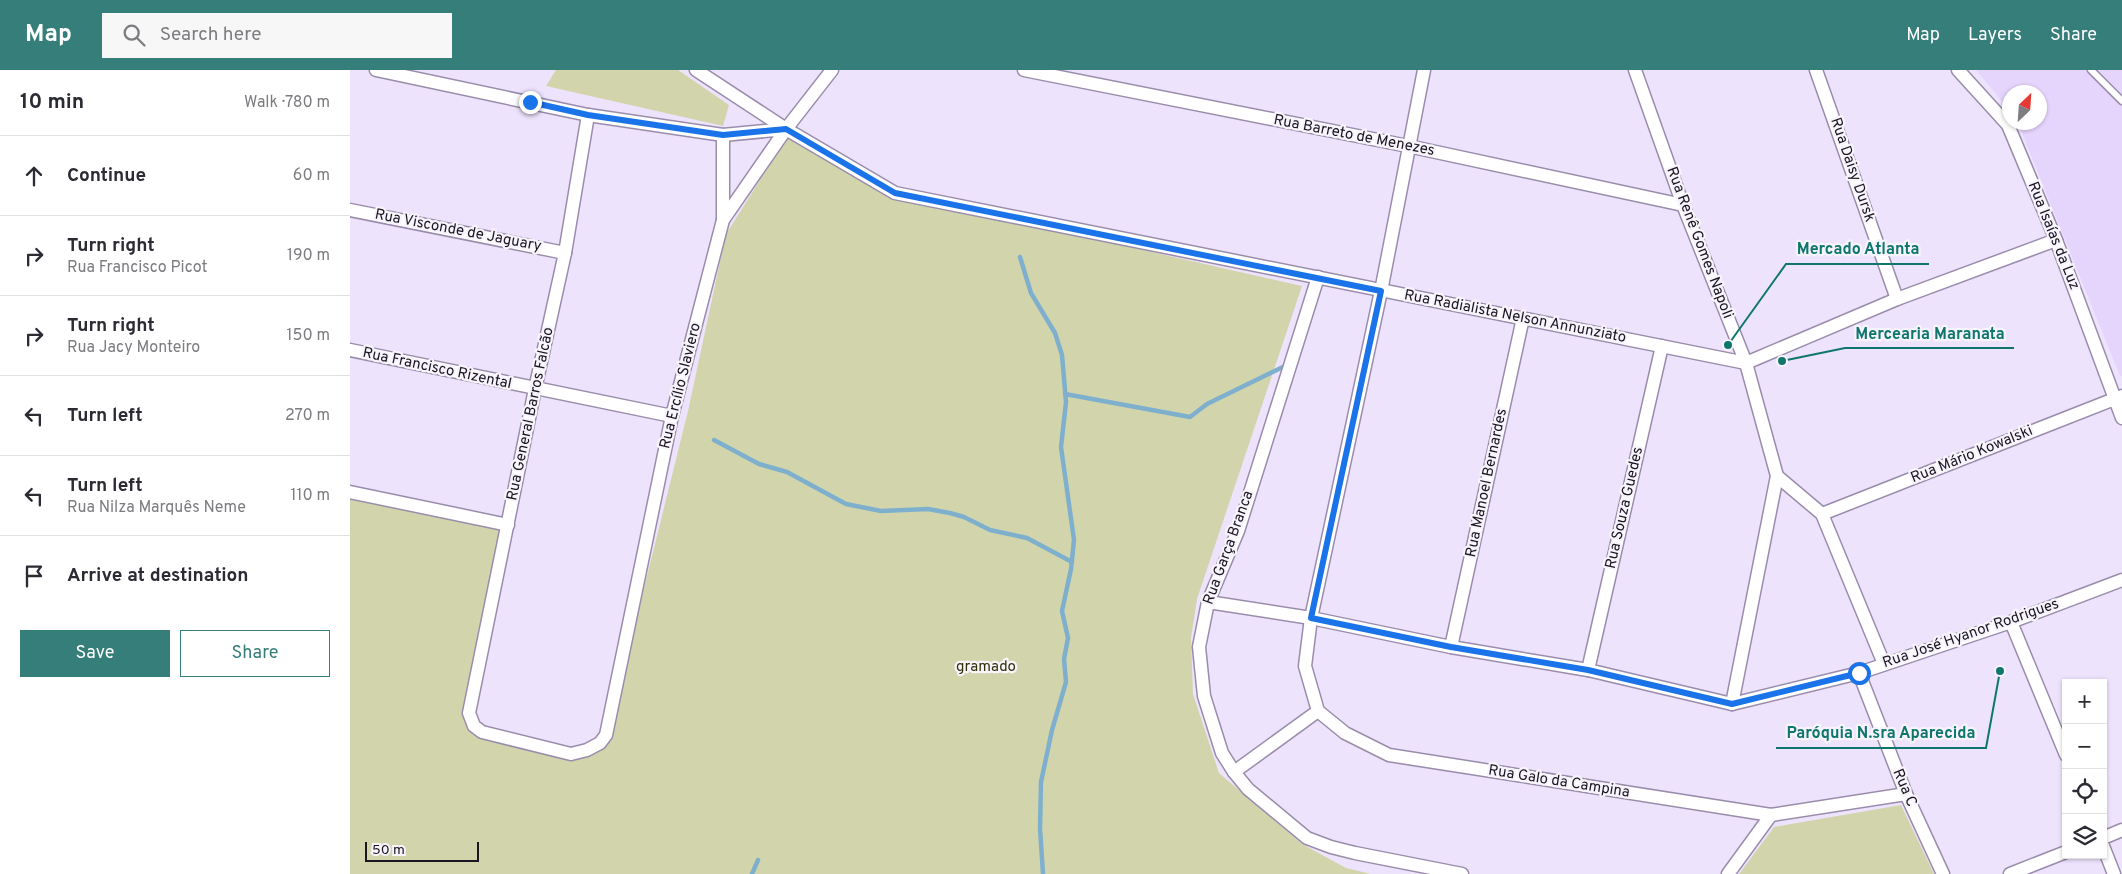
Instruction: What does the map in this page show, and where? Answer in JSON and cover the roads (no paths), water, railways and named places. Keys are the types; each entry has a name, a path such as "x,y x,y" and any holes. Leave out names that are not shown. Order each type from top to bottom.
{"street":[{"path":"376,70 588,115 723,135 786,129"},
{"name":"Rua Radialista Nelson Annunziato","path":"696,70 786,129 895,193 1746,363"},
{"name":"Rua Ercílio Slaviero","path":"469,713 474,726 482,732 571,754 600,743 606,734 672,416 723,220 786,129 832,70"},
{"name":"Rua Barreto de Menezes","path":"1024,70 1408,146 1683,205"},
{"path":"1234,772 1318,711 1305,666 1311,618 1381,291 1424,70"},
{"name":"Rua Renê Gomes Napoli","path":"1635,70 1683,205 1746,363 1776,476 1732,704"},
{"name":"Rua Daisy Dursk","path":"1816,70 1897,299"},
{"name":"Rua Isaías da Luz","path":"1958,70 2008,125 2118,397 2122,418"},
{"name":"Rua General Barros Falcão","path":"469,713 535,389 565,253 588,115"},
{"path":"723,135 723,220"},
{"name":"Rua Visconde de Jaguary","path":"350,210 565,253"},
{"path":"1746,363 1897,299 2056,240"},
{"name":"Rua Garça Branca","path":"1318,278 1238,531 1208,602 1199,647 1204,696 1222,753 1234,772 1248,789 1307,838 1355,854 1462,874"},
{"name":"Rua Manoel Bernardes","path":"1451,647 1523,318"},
{"name":"Rua Souza Guedes","path":"1588,670 1662,346"},
{"name":"Rua Francisco Rizental","path":"350,350 672,416"},
{"name":"Rua Mário Kowalski","path":"1822,514 2118,397"},
{"path":"1776,476 1822,514 1884,664"},
{"path":"350,492 508,525"},
{"name":"Rua José Hyanor Rodrigues","path":"1732,704 1859,673 2011,622 2122,580"},
{"path":"1208,602 1311,618 1451,647 1588,670 1732,704"},
{"path":"2011,622 2062,745"},
{"name":"Rua C","path":"1859,673 1906,794 1943,874"},
{"name":"Rua Galo da Campina","path":"1318,711 1345,733 1389,755 1771,815 1906,794"},
{"path":"1728,874 1771,815"},
{"path":"2107,836 2122,830"},
{"path":"2010,874 2062,854"},
{"path":"2107,856 2114,874"}],"lane":[{"path":"2091,70 2122,102"}],"waterway":[{"path":"1020,257 1031,293 1055,333 1062,355 1066,402 1061,447 1074,540 1071,569 1062,611 1068,638 1064,659 1066,682 1052,730 1041,782 1040,828 1043,874"},
{"path":"1065,394 1190,417 1207,404 1285,366"},
{"path":"714,440 759,464 787,472 846,504 881,511 928,509 950,513 964,517 990,530 1027,538 1072,562"},
{"path":"752,874 758,860"}],"place":[{"name":"Mercado Atlanta","path":"1728,345"},
{"name":"Mercearia Maranata","path":"1782,361"},
{"name":"Paróquia N.sra Aparecida","path":"2000,671"}],"park label":[{"name":"gramado","path":"986,667"}]}
